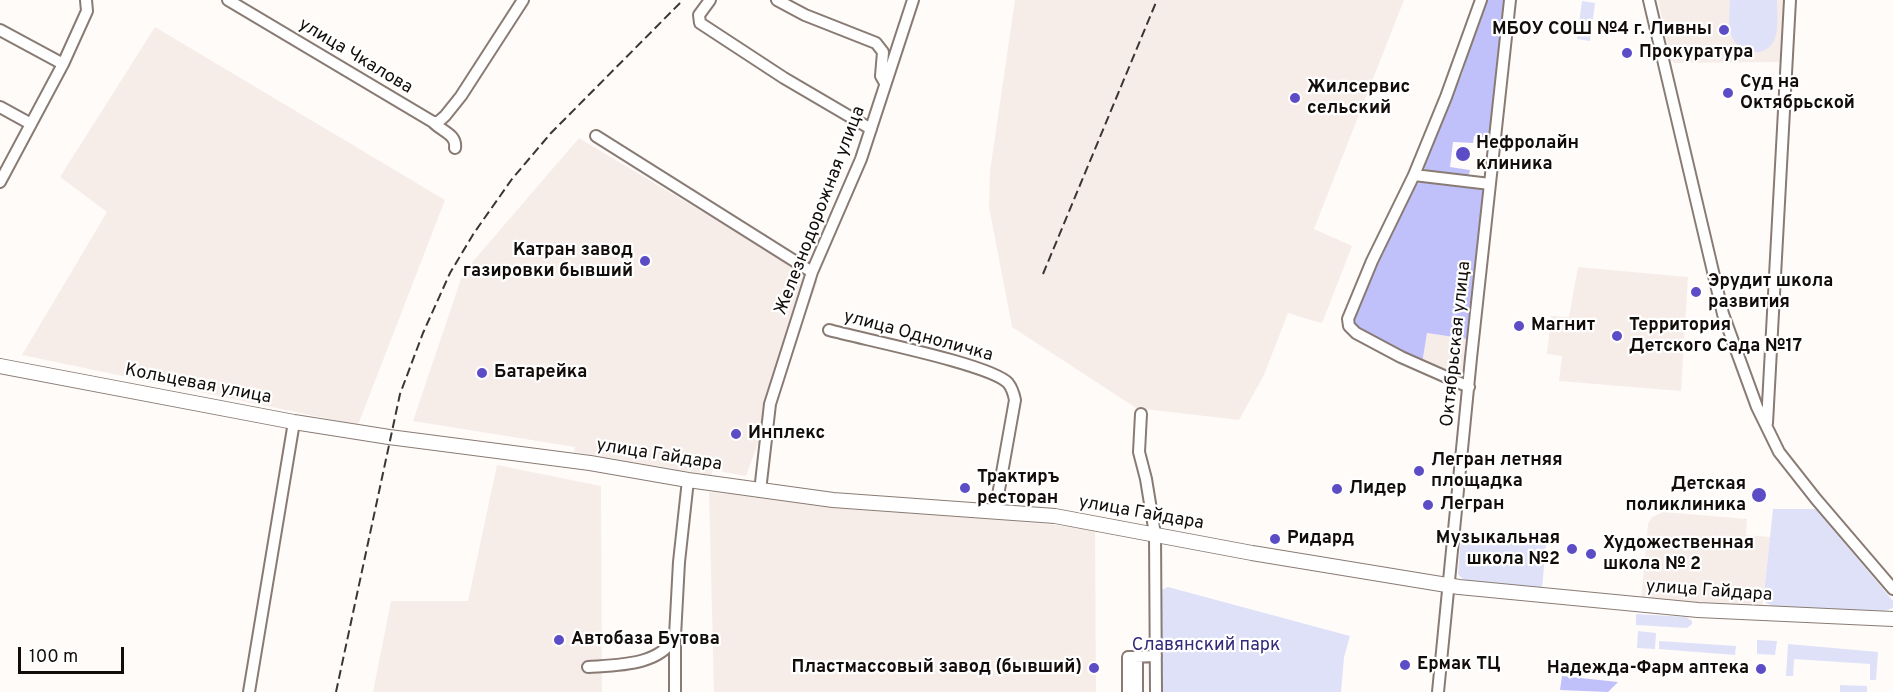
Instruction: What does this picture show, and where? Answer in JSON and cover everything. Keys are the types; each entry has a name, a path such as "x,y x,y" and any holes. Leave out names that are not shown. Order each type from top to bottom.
{"main road":[{"name":"Кольцевая улица","path":"0,366 294,422 389,437"},
{"name":"улица Гайдара","path":"389,437 590,463 688,480 832,500 1055,516 1252,553 1448,585 1698,610 1891,617"}],"street":[{"name":"улица Чкалова","path":"228,0 433,122 453,137 456,143 455,148"},
{"path":"433,122 438,122 445,116 461,96 523,0"},
{"path":"710,0 699,15 700,23 793,84 871,129"},
{"path":"777,0 805,15 876,43 883,52 881,76 885,83"},
{"name":"Железнодорожная улица","path":"760,491 770,404 812,272 861,159 913,0"},
{"path":"1469,387 1401,357 1356,333 1349,326 1349,313 1414,175 1446,97 1481,0"},
{"name":"Октябрьская улица","path":"1438,692 1510,0"},
{"path":"1649,0 1723,314 1742,369 1782,456 1815,499 1892,587"},
{"path":"1767,426 1790,0"},
{"path":"0,182 63,64 87,5"},
{"path":"0,30 63,64"},
{"path":"0,107 31,124"},
{"path":"596,136 812,272"},
{"path":"1414,175 1490,184"},
{"name":"улица Одноличка","path":"829,330 965,364 989,372 1008,383 1015,400 995,512"},
{"path":"1141,414 1139,452 1155,534 1156,692"},
{"path":"249,692 294,422"},
{"path":"675,692 679,562 688,480"},
{"path":"588,667 639,661 670,646 675,636"},
{"path":"1128,692 1128,659 1130,656 1156,656"},
{"path":"1137,656 1137,692"}],"shaded area":[{"path":"1015,0 1404,0 1314,229 1352,246 1323,321 1321,323 1288,313 1264,375 1239,420 1136,408 1012,327 989,207 990,171"},
{"path":"1485,0 1504,0 1490,138 1474,136 1473,143 1453,142 1450,167 1470,170 1468,179 1427,173 1424,168 1462,74"},
{"name":"МБОУ СОШ №4 г. Ливны","path":"1658,0 1784,0 1782,62 1674,63 1671,59"},
{"path":"155,27 445,200 358,425 22,355 107,212 60,177"},
{"path":"579,138 818,281 746,476 713,470 711,475 574,452 575,447 413,421 463,273"},
{"path":"1423,181 1481,187 1485,190 1467,339 1427,333 1422,364 1356,330 1351,318 1410,192 1415,185"},
{"name":"Территория Детского Сада №17","path":"1578,267 1688,277 1681,391 1559,381 1562,356 1547,354 1551,316 1569,317"},
{"path":"1427,333 1467,339 1464,382 1422,364"},
{"path":"497,465 601,486 602,692 373,692 391,601 468,601"},
{"path":"709,492 1095,529 1096,692 714,692"},
{"path":"1663,512 1747,519 1746,535 1770,537 1762,610 1641,600 1648,524 1652,517"},
{"path":"1562,676 1618,682 1608,692 1560,690"}],"green space":[{"path":"1730,0 1777,0 1776,34 1771,45 1760,52 1754,52 1741,48 1736,43 1730,29"},
{"path":"1582,1 1595,3 1590,41 1577,39"},
{"path":"1773,509 1816,509 1893,601 1893,608 1881,612 1773,606 1766,603 1764,593"},
{"path":"1461,536 1546,545 1542,588 1496,587 1464,579 1458,574"},
{"name":"Славянский парк","path":"1168,587 1350,636 1344,657 1341,692 1161,692 1159,591"},
{"path":"1636,614 1686,617 1692,621 1692,624 1687,628 1636,625"},
{"path":"1638,631 1656,633 1655,649 1637,648"},
{"path":"1757,640 1777,641 1775,655 1757,654"},
{"path":"1659,641 1736,646 1735,655 1659,649"},
{"path":"1788,644 1878,652 1876,680 1870,680 1870,664 1794,659 1793,676 1786,676"},
{"path":"1840,685 1867,686 1867,692 1840,692"}],"railway":[{"path":"336,692 400,394 423,333 450,273 474,233 512,179 551,133 683,0"},
{"path":"1043,274 1157,0"}],"place":[{"name":"МБОУ СОШ №4 г. Ливны","path":"1724,30"},
{"name":"Прокуратура","path":"1627,53"},
{"name":"Суд на Октябрьской","path":"1728,93"},
{"name":"Жилсервис сельский","path":"1295,98"},
{"name":"Нефролайн клиника","path":"1463,154"},
{"name":"Катран завод газировки бывший","path":"645,261"},
{"name":"Эрудит школа развития","path":"1696,292"},
{"name":"Магнит","path":"1519,326"},
{"name":"Территория Детского Сада №17","path":"1617,336"},
{"name":"Батарейка","path":"482,373"},
{"name":"Инплекс","path":"736,434"},
{"name":"Легран летняя площадка","path":"1419,471"},
{"name":"Трактиръ ресторан","path":"965,488"},
{"name":"Лидер","path":"1337,489"},
{"name":"Детская поликлиника","path":"1759,495"},
{"name":"Легран","path":"1428,505"},
{"name":"Ридард","path":"1275,539"},
{"name":"Музыкальная школа №2","path":"1572,549"},
{"name":"Художественная школа № 2","path":"1591,554"},
{"name":"Автобаза Бутова","path":"559,640"},
{"name":"Ермак ТЦ","path":"1405,665"},
{"name":"Пластмассовый завод (бывший)","path":"1094,668"},
{"name":"Надежда-Фарм аптека","path":"1761,669"}]}
